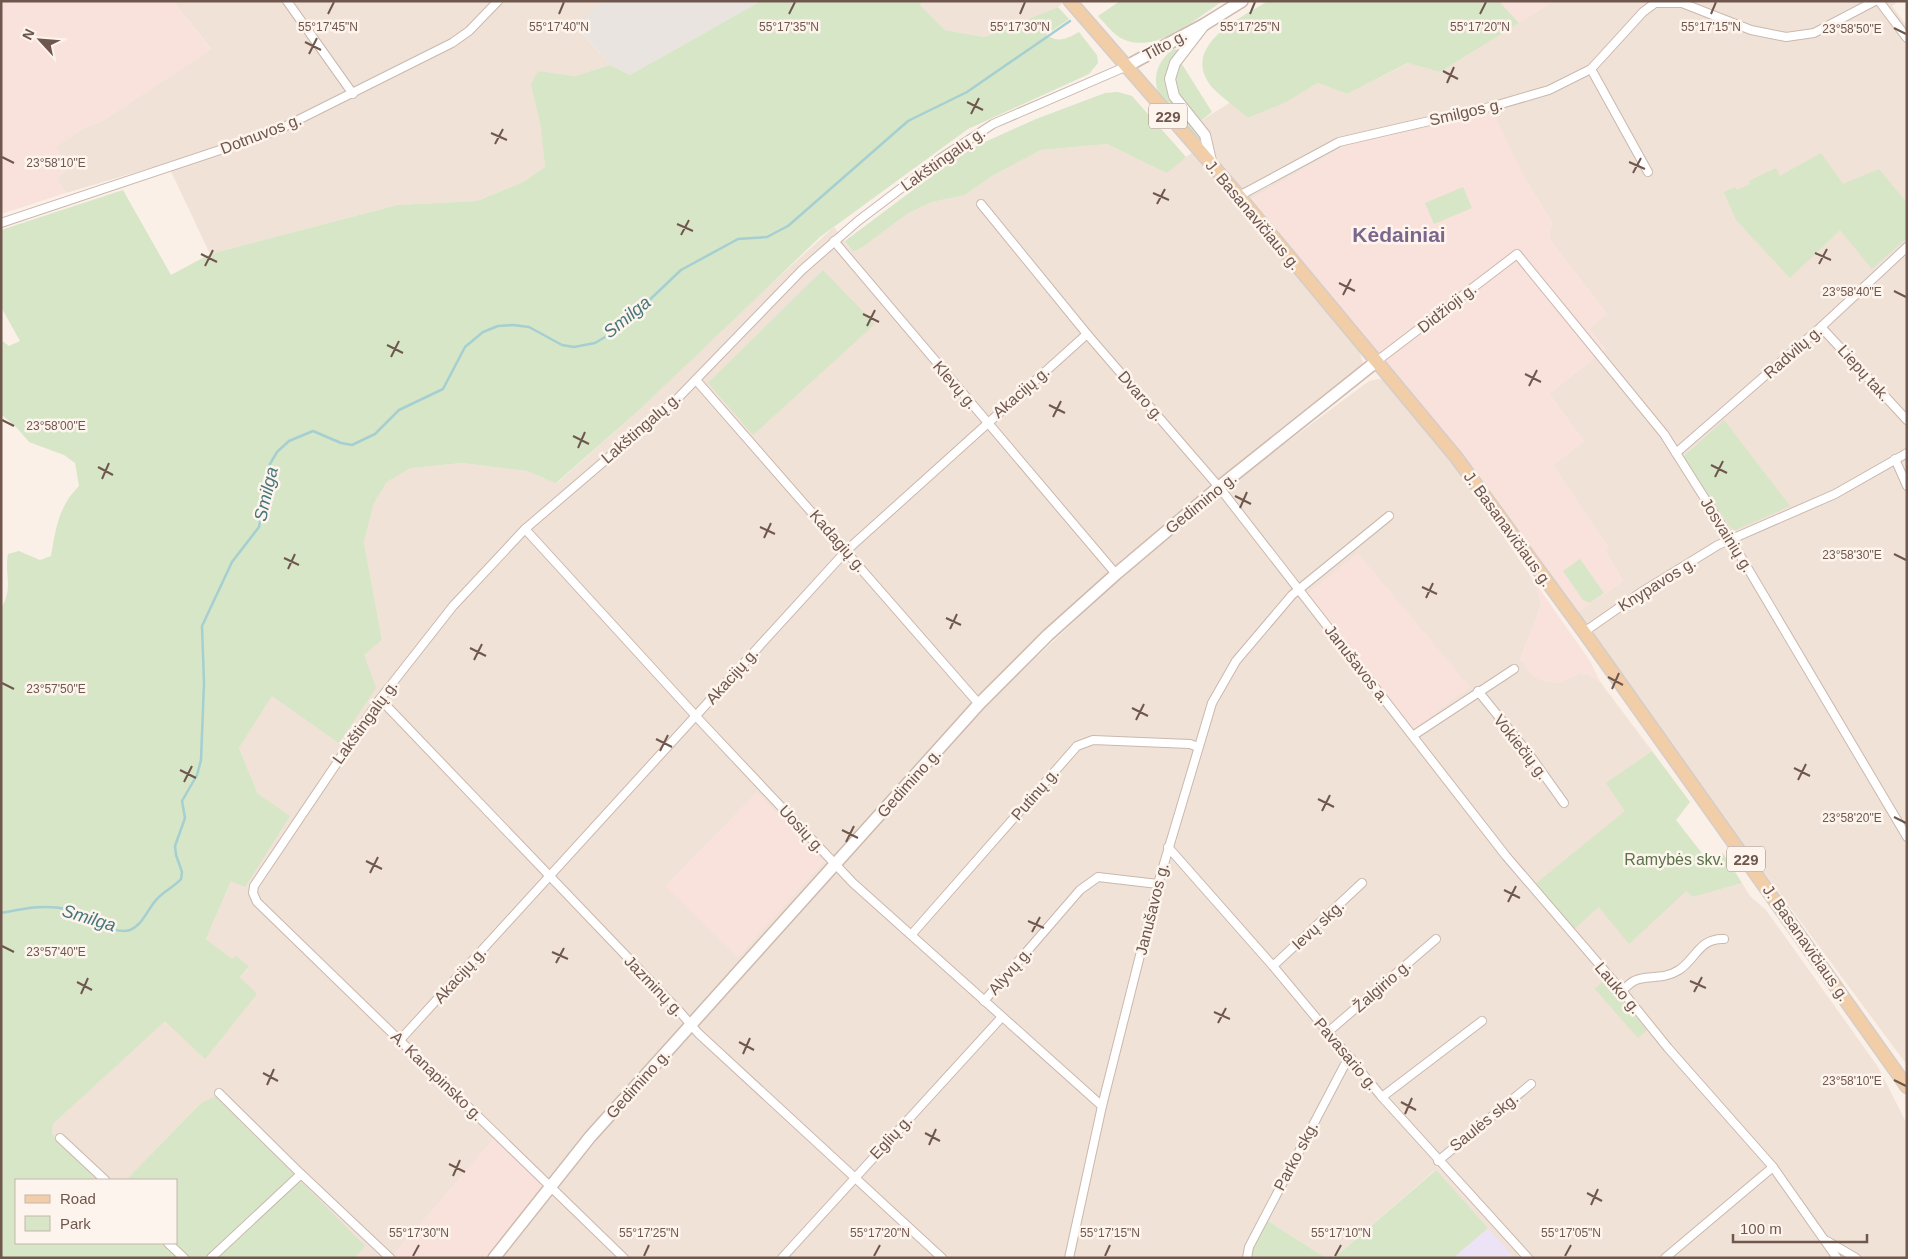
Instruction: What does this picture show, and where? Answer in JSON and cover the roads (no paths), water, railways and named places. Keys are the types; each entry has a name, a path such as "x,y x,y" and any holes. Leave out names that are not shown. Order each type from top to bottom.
{"main road":[{"name":"J. Basanavičiaus g.","path":"1070,1 1125,67 1239,196 1456,456 1584,632 1907,1087"},
{"name":"Tilto g.","path":"1125,67 1205,24 1242,1"},
{"name":"Gedimino g.","path":"494,1258 590,1137 979,704 1048,635 1116,574 1219,487 1377,361"}],"street":[{"path":"287,1 353,94"},
{"name":"Dotnuvos g.","path":"1,223 274,132 452,44 469,31 498,1"},
{"name":"Smilgos g.","path":"1239,196 1339,142 1532,96 1591,69 1643,12 1656,3 1682,3 1746,29 1786,37 1814,33 1875,1"},
{"path":"1879,1 1907,38"},
{"name":"Tilto g.","path":"1205,24 1175,63 1170,79 1174,96 1205,135 1212,165"},
{"name":"Lakštingalų g.","path":"253,893 254,886 310,800 380,699 453,606 524,529 658,415 696,380 834,241 941,158 992,124 1125,67"},
{"path":"1591,69 1648,172"},
{"name":"Dvaro g.","path":"981,204 1087,334 1219,487 1299,590"},
{"name":"Klevų g.","path":"834,241 1116,574"},
{"name":"Radvilų g.","path":"1676,453 1821,327 1907,247"},
{"name":"Didžioji g.","path":"1377,361 1518,254"},
{"name":"Josvainių g.","path":"1518,254 1664,434 1731,540 1907,837"},
{"name":"Liepų tak.","path":"1821,327 1907,420"},
{"name":"Akacijų g.","path":"400,1040 846,550 1087,334"},
{"name":"Kadagių g.","path":"696,380 979,704"},
{"name":"Knypavos g.","path":"1584,632 1648,588 1718,545 1835,494 1907,454"},
{"path":"1895,459 1907,486"},
{"path":"1299,590 1390,516"},
{"name":"Uosių g.","path":"524,529 835,865 1001,1018 1102,1106"},
{"name":"Janušavos a.","path":"1299,590 1414,736"},
{"name":"Janušavos g.","path":"1069,1258 1102,1106 1158,884 1212,703 1222,682 1255,636 1299,590"},
{"path":"1414,736 1514,668"},
{"name":"Vokiečių g.","path":"1478,691 1529,754 1564,803"},
{"name":"Jazminų g.","path":"380,699 691,1025 942,1258"},
{"name":"Lauko g.","path":"1414,736 1506,856 1622,991 1668,1048 1773,1167 1837,1258"},
{"name":"Putinų g.","path":"912,934 1077,746 1093,740 1190,744 1198,746"},
{"name":"Pavasario g.","path":"1168,847 1273,966 1351,1058 1382,1098 1528,1258"},
{"name":"Alyvų g.","path":"984,1001 1080,890 1098,877 1158,884"},
{"name":"Ievų skg.","path":"1273,966 1362,883"},
{"name":"A. Kanapinsko g.","path":"253,893 257,902 624,1258"},
{"name":"Žalgirio g.","path":"1328,1032 1436,939"},
{"path":"1622,991 1638,979 1665,977 1680,970 1703,944 1710,940 1724,939"},
{"name":"Eglių g.","path":"782,1258 1001,1018"},
{"path":"1382,1098 1482,1021"},
{"name":"Parko skg.","path":"1247,1258 1248,1247 1344,1066 1351,1058"},
{"name":"Saulės skg.","path":"1438,1161 1531,1084"},
{"path":"219,1093 390,1258"},
{"path":"60,1138 104,1179"},
{"path":"1664,1258 1773,1167"},
{"path":"211,1258 301,1174"},
{"name":"Lauko g.","path":"1823,1239 1856,1258"},
{"path":"169,1244 184,1258"}],"waterway":[{"name":"Smilga","path":"1,913 34,908 58,908 73,911 114,930 130,930 135,928 160,896 181,879 182,872 175,846 185,818 182,801 197,775 201,760 204,683 202,626 232,562 259,527 270,464 277,452 289,441 313,431 341,443 352,445 375,434 399,410 443,389 465,347 483,332 498,326 529,327 562,345 574,347 595,343 620,328 681,270 738,239 767,237 788,226 908,121 967,92 1070,21"}],"district":[{"name":"Kėdainiai","path":"1399,234"}],"park label":[{"name":"Ramybės skv.","path":"1674,859"}]}
